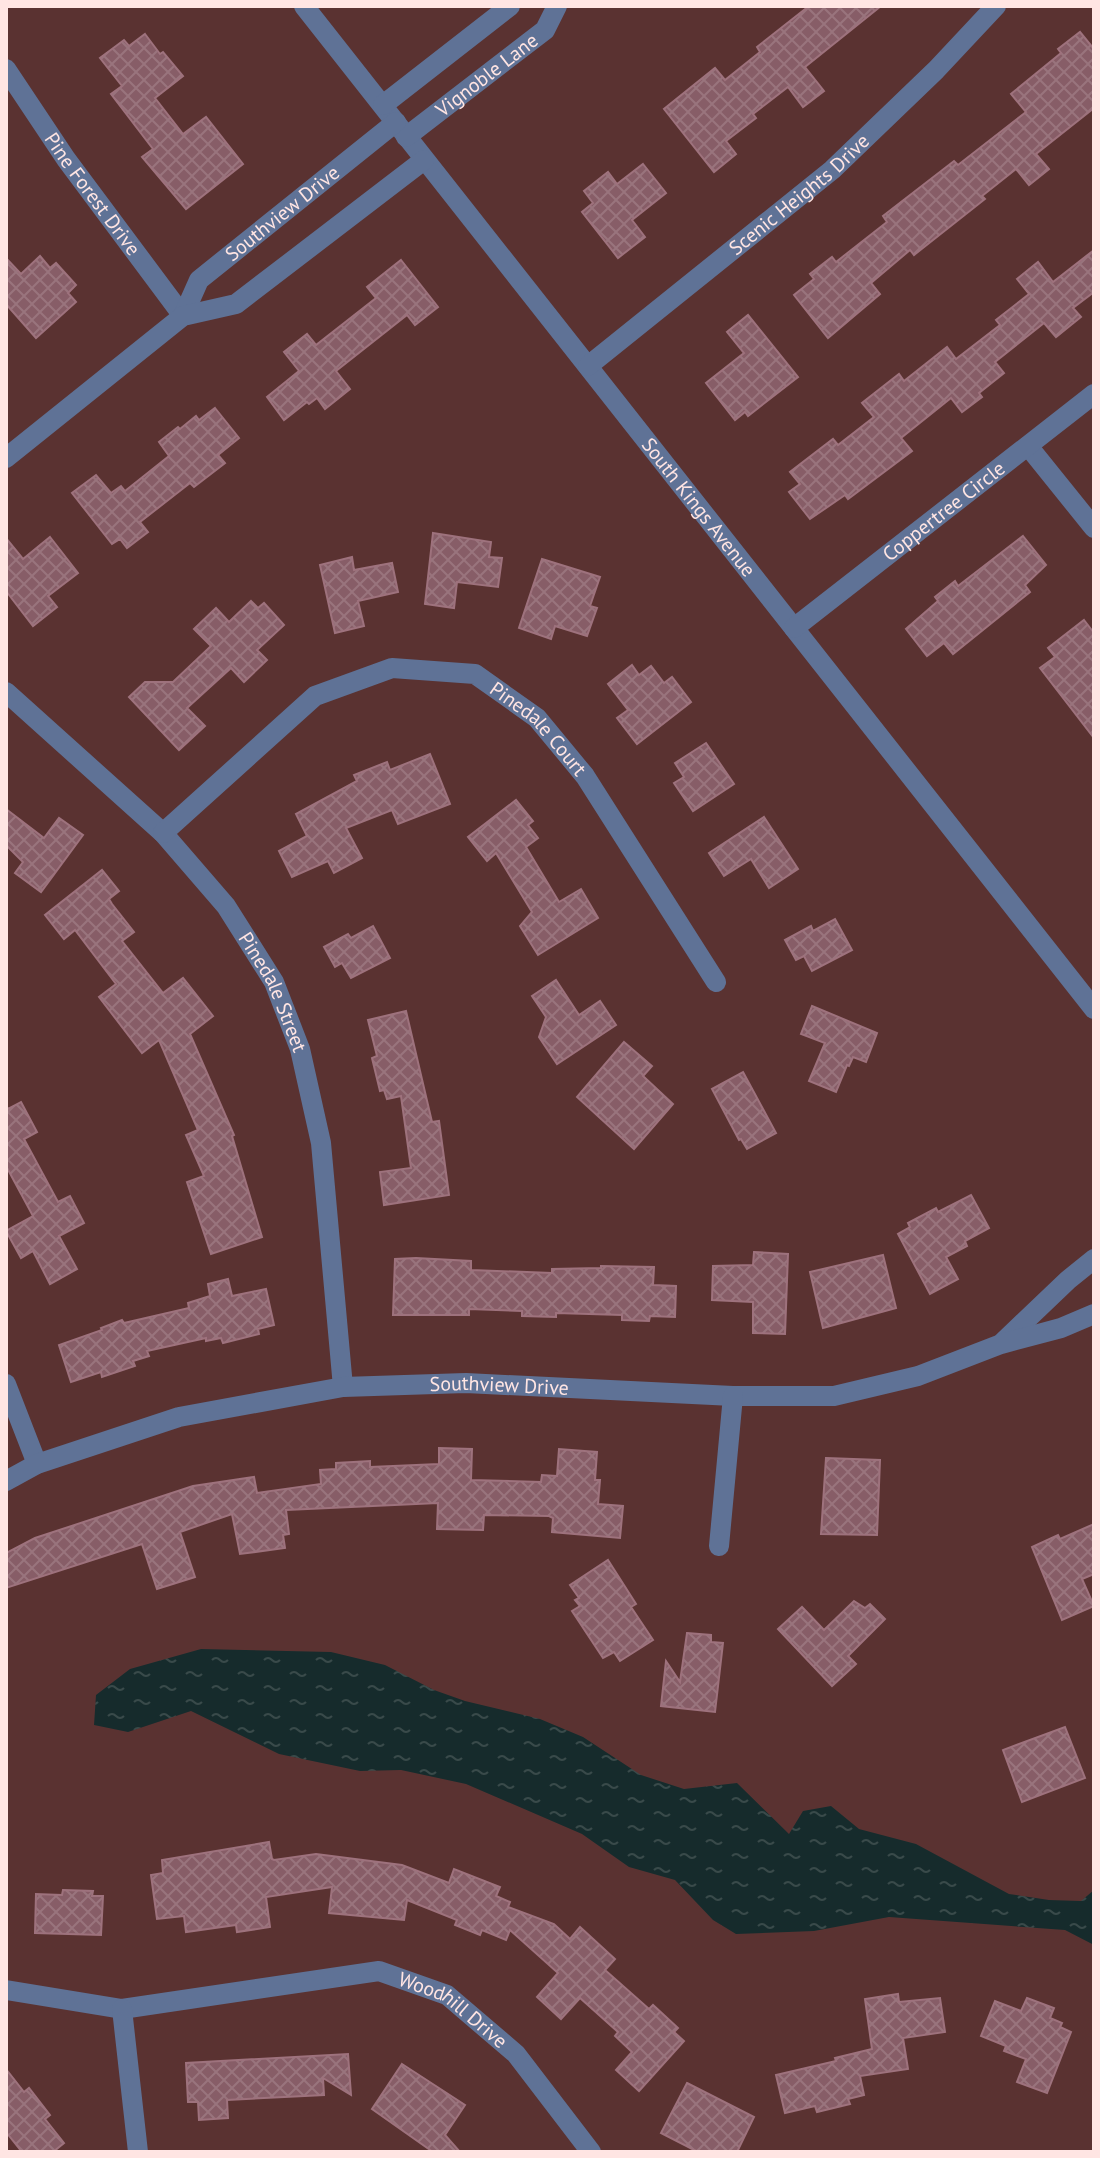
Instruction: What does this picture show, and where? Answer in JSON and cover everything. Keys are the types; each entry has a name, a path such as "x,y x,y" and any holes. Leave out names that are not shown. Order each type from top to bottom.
{"street":[{"name":"South Kings Avenue","path":"304,6 1094,1009"},
{"name":"Vignoble Lane","path":"383,105 510,6"},
{"name":"Vignoble Lane","path":"401,129 545,30 557,6"},
{"name":"Scenic Heights Drive","path":"588,366 832,170 936,70 996,6"},
{"name":"Pine Forest Drive","path":"6,69 66,159 183,316"},
{"name":"Southview Drive","path":"183,316 199,280 401,129"},
{"name":"Southview Drive","path":"6,458 183,316 236,304 424,160"},
{"name":"Coppertree Circle","path":"794,628 1094,394"},
{"path":"1028,446 1094,528"},
{"name":"Pinedale Court","path":"163,833 315,696 392,668 475,674 537,718 585,776 716,982"},
{"name":"Pinedale Street","path":"6,692 163,833 226,906 274,982 300,1049 321,1143 343,1387"},
{"name":"Southview Drive","path":"1001,1344 1094,1259"},
{"name":"Southview Drive","path":"6,1481 37,1464 179,1417 343,1387 466,1383 733,1396 834,1396 918,1376 1001,1344 1061,1328 1094,1314"},
{"path":"6,1384 37,1464"},
{"path":"719,1546 733,1396"},
{"name":"Woodhill Drive","path":"6,1990 122,2009 379,1971 447,1995 470,2014 516,2054 591,2152"},
{"path":"122,2009 138,2152"}],"water":[{"path":"201,1649 331,1652 385,1665 434,1690 465,1701 540,1719 583,1737 641,1775 684,1789 737,1783 789,1834 803,1811 831,1806 859,1829 916,1844 1009,1894 1081,1901 1094,1890 1094,1945 1065,1930 889,1917 814,1931 736,1934 713,1920 675,1880 629,1867 582,1834 466,1784 401,1770 360,1771 279,1754 191,1711 128,1732 94,1725 96,1695 130,1669"}],"building":[{"path":"809,6 881,6 805,67 824,91 803,107 788,87 753,114 756,118 726,141 736,154 714,172 664,109 715,68 725,80 760,52 757,47"},
{"path":"1080,32 1094,49 1094,108 1036,154 1049,169 1029,185 1016,169 982,196 985,199 914,255 910,250 871,283 880,294 828,338 794,295 814,279 810,274 832,257 836,262 887,222 883,216 954,161 958,165 1026,112 1011,94 1061,53 1058,49"},
{"path":"145,34 183,76 155,98 183,134 206,117 243,164 186,209 142,157 153,149 111,94 122,86 100,58 124,40 129,46"},
{"path":"643,164 666,193 632,220 645,237 618,258 582,212 593,203 584,191 608,172 617,184"},
{"path":"1094,250 1094,292 1073,308 1081,317 1056,337 1044,323 995,362 1004,373 979,393 982,397 962,412 951,398 901,438 912,451 848,499 845,495 810,519 789,492 800,484 790,472 833,439 838,445 874,417 862,403 899,374 904,381 947,347 956,359 1000,325 996,320 1029,294 1017,279 1038,262 1053,282"},
{"path":"40,256 50,268 56,263 76,285 68,293 76,302 36,338 6,304 6,258 21,274"},
{"path":"401,260 438,307 415,325 407,315 336,371 350,389 325,409 317,398 284,420 267,397 299,371 284,352 307,334 316,345 376,298 367,287"},
{"path":"748,315 798,377 748,416 745,412 735,420 706,383 744,353 727,332"},
{"path":"215,408 239,438 218,455 225,463 194,487 190,483 140,522 148,532 127,548 120,539 112,544 72,493 96,475 111,493 121,486 125,491 169,456 159,442 196,416 199,420"},
{"path":"433,533 491,542 489,557 502,558 498,587 457,582 454,608 425,604"},
{"path":"1023,536 1046,565 1025,585 1030,592 953,654 944,643 927,656 906,629 938,601 935,597 955,581 958,586"},
{"path":"50,537 78,573 48,596 57,607 33,626 6,591 6,538 23,559"},
{"path":"352,557 354,570 392,563 398,592 358,601 364,626 335,633 320,565"},
{"path":"542,559 600,577 590,606 597,608 587,636 555,626 551,639 519,628"},
{"path":"251,601 258,608 264,603 284,625 257,650 267,660 244,682 231,668 187,708 205,726 179,750 129,697 145,682 173,682 211,646 194,629 216,608 229,622"},
{"path":"1084,620 1094,633 1094,738 1040,668 1055,657 1048,648"},
{"path":"632,665 639,675 651,666 664,683 672,677 691,702 637,744 617,718 628,710 608,684"},
{"path":"706,743 734,784 693,811 674,783 684,777 675,763"},
{"path":"430,754 450,804 398,824 392,810 346,828 362,858 334,873 328,861 292,877 279,851 307,836 296,814 357,781 354,775 387,762 390,770"},
{"path":"516,800 533,821 528,825 538,838 526,847 559,902 581,889 598,918 538,955 520,926 532,912 496,853 487,861 468,837"},
{"path":"6,809 44,838 59,818 83,835 41,892 15,873 23,862 6,845"},
{"path":"764,817 798,869 769,888 751,859 724,876 709,853"},
{"path":"102,870 119,891 109,899 134,932 122,941 163,993 183,978 213,1016 190,1034 234,1135 262,1237 211,1254 187,1182 204,1176 186,1135 198,1130 159,1040 142,1053 99,997 116,984 75,930 64,939 45,915"},
{"path":"835,919 852,950 812,971 804,956 796,960 785,940 811,926 813,931"},
{"path":"373,926 390,958 351,978 342,963 335,967 324,947 348,934 351,938"},
{"path":"556,980 579,1015 600,1001 616,1025 557,1064 539,1037 546,1017 532,996"},
{"path":"812,1006 877,1033 866,1062 853,1057 836,1092 809,1081 825,1043 801,1034"},
{"path":"406,1011 432,1122 439,1121 449,1195 384,1205 380,1172 411,1168 401,1096 387,1099 384,1090 380,1091 372,1058 377,1056 368,1020"},
{"path":"624,1042 652,1066 643,1076 673,1104 634,1149 577,1097"},
{"path":"743,1072 776,1133 747,1149 712,1089"},
{"path":"21,1102 37,1132 24,1139 58,1202 70,1196 84,1223 59,1236 77,1269 50,1284 33,1251 21,1258 6,1231 33,1216 6,1166 6,1105 8,1109"},
{"path":"971,1195 989,1228 965,1241 967,1246 946,1257 958,1279 930,1294 898,1234 910,1227 908,1223 936,1208 938,1212"},
{"path":"754,1252 788,1254 785,1334 753,1333 753,1302 712,1300 713,1266 753,1265"},
{"path":"883,1255 896,1308 823,1328 810,1272"},
{"path":"395,1259 471,1261 471,1270 552,1273 552,1269 601,1266 654,1267 653,1285 676,1286 675,1317 650,1316 649,1321 622,1320 622,1315 556,1313 556,1317 522,1316 522,1311 469,1309 469,1315 393,1315"},
{"path":"228,1279 232,1296 266,1289 274,1325 258,1329 259,1334 223,1343 221,1338 206,1341 206,1338 147,1351 149,1356 133,1361 135,1366 102,1377 101,1372 71,1382 59,1345 122,1320 124,1323 189,1308 188,1303 210,1296 208,1284"},
{"path":"439,1448 472,1449 471,1480 541,1482 542,1475 557,1476 559,1449 597,1452 595,1480 600,1480 598,1504 623,1506 620,1538 552,1532 553,1518 549,1516 484,1515 483,1530 437,1529 438,1503 286,1510 289,1534 283,1535 285,1548 240,1554 232,1514 180,1532 195,1577 157,1589 142,1544 6,1588 6,1553 35,1538 193,1486 254,1477 257,1493 321,1484 320,1470 336,1469 336,1463 370,1461 370,1467 439,1464"},
{"path":"826,1458 880,1460 877,1535 821,1534"},
{"path":"1094,1524 1094,1574 1082,1579 1094,1606 1062,1620 1032,1547"},
{"path":"608,1560 636,1604 631,1607 653,1640 620,1661 614,1652 603,1658 572,1611 580,1606 575,1600 579,1598 570,1585"},
{"path":"854,1601 865,1608 870,1604 885,1619 848,1656 856,1664 832,1686 778,1629 802,1607 824,1630"},
{"path":"687,1633 711,1635 711,1642 723,1643 715,1712 661,1706 666,1661 680,1682"},
{"path":"1065,1727 1085,1778 1022,1802 1003,1750"},
{"path":"269,1842 274,1860 316,1854 402,1865 449,1883 454,1869 500,1887 496,1896 510,1902 508,1907 554,1924 570,1939 580,1927 615,1959 605,1970 649,2009 653,2005 678,2028 674,2032 684,2041 639,2091 616,2070 632,2052 615,2036 618,2032 580,1998 561,2019 537,1997 558,1973 510,1930 506,1940 482,1930 480,1935 455,1925 457,1920 407,1900 404,1920 329,1913 332,1887 266,1897 270,1927 237,1932 236,1925 186,1932 184,1916 157,1919 151,1875 163,1873 162,1860"},
{"path":"63,1890 93,1891 92,1896 103,1896 101,1935 35,1933 36,1894 62,1895"},
{"path":"898,1994 899,2002 940,1998 945,2032 903,2038 908,2069 860,2076 864,2095 848,2099 850,2104 817,2112 815,2106 785,2113 776,2075 872,2049 865,1999"},
{"path":"1027,1998 1054,2008 1050,2018 1062,2023 1060,2027 1071,2032 1047,2093 1017,2082 1026,2059 1004,2051 1006,2046 981,2036 995,2001 1021,2011"},
{"path":"348,2054 351,2095 323,2078 324,2095 227,2100 228,2118 199,2120 198,2102 188,2102 186,2063"},
{"path":"402,2064 465,2105 445,2135 460,2152 433,2152 372,2109"},
{"path":"6,2069 24,2092 29,2088 50,2115 45,2119 64,2143 53,2152 22,2152 6,2132"},
{"path":"687,2083 754,2117 737,2152 698,2152 661,2133"}]}
